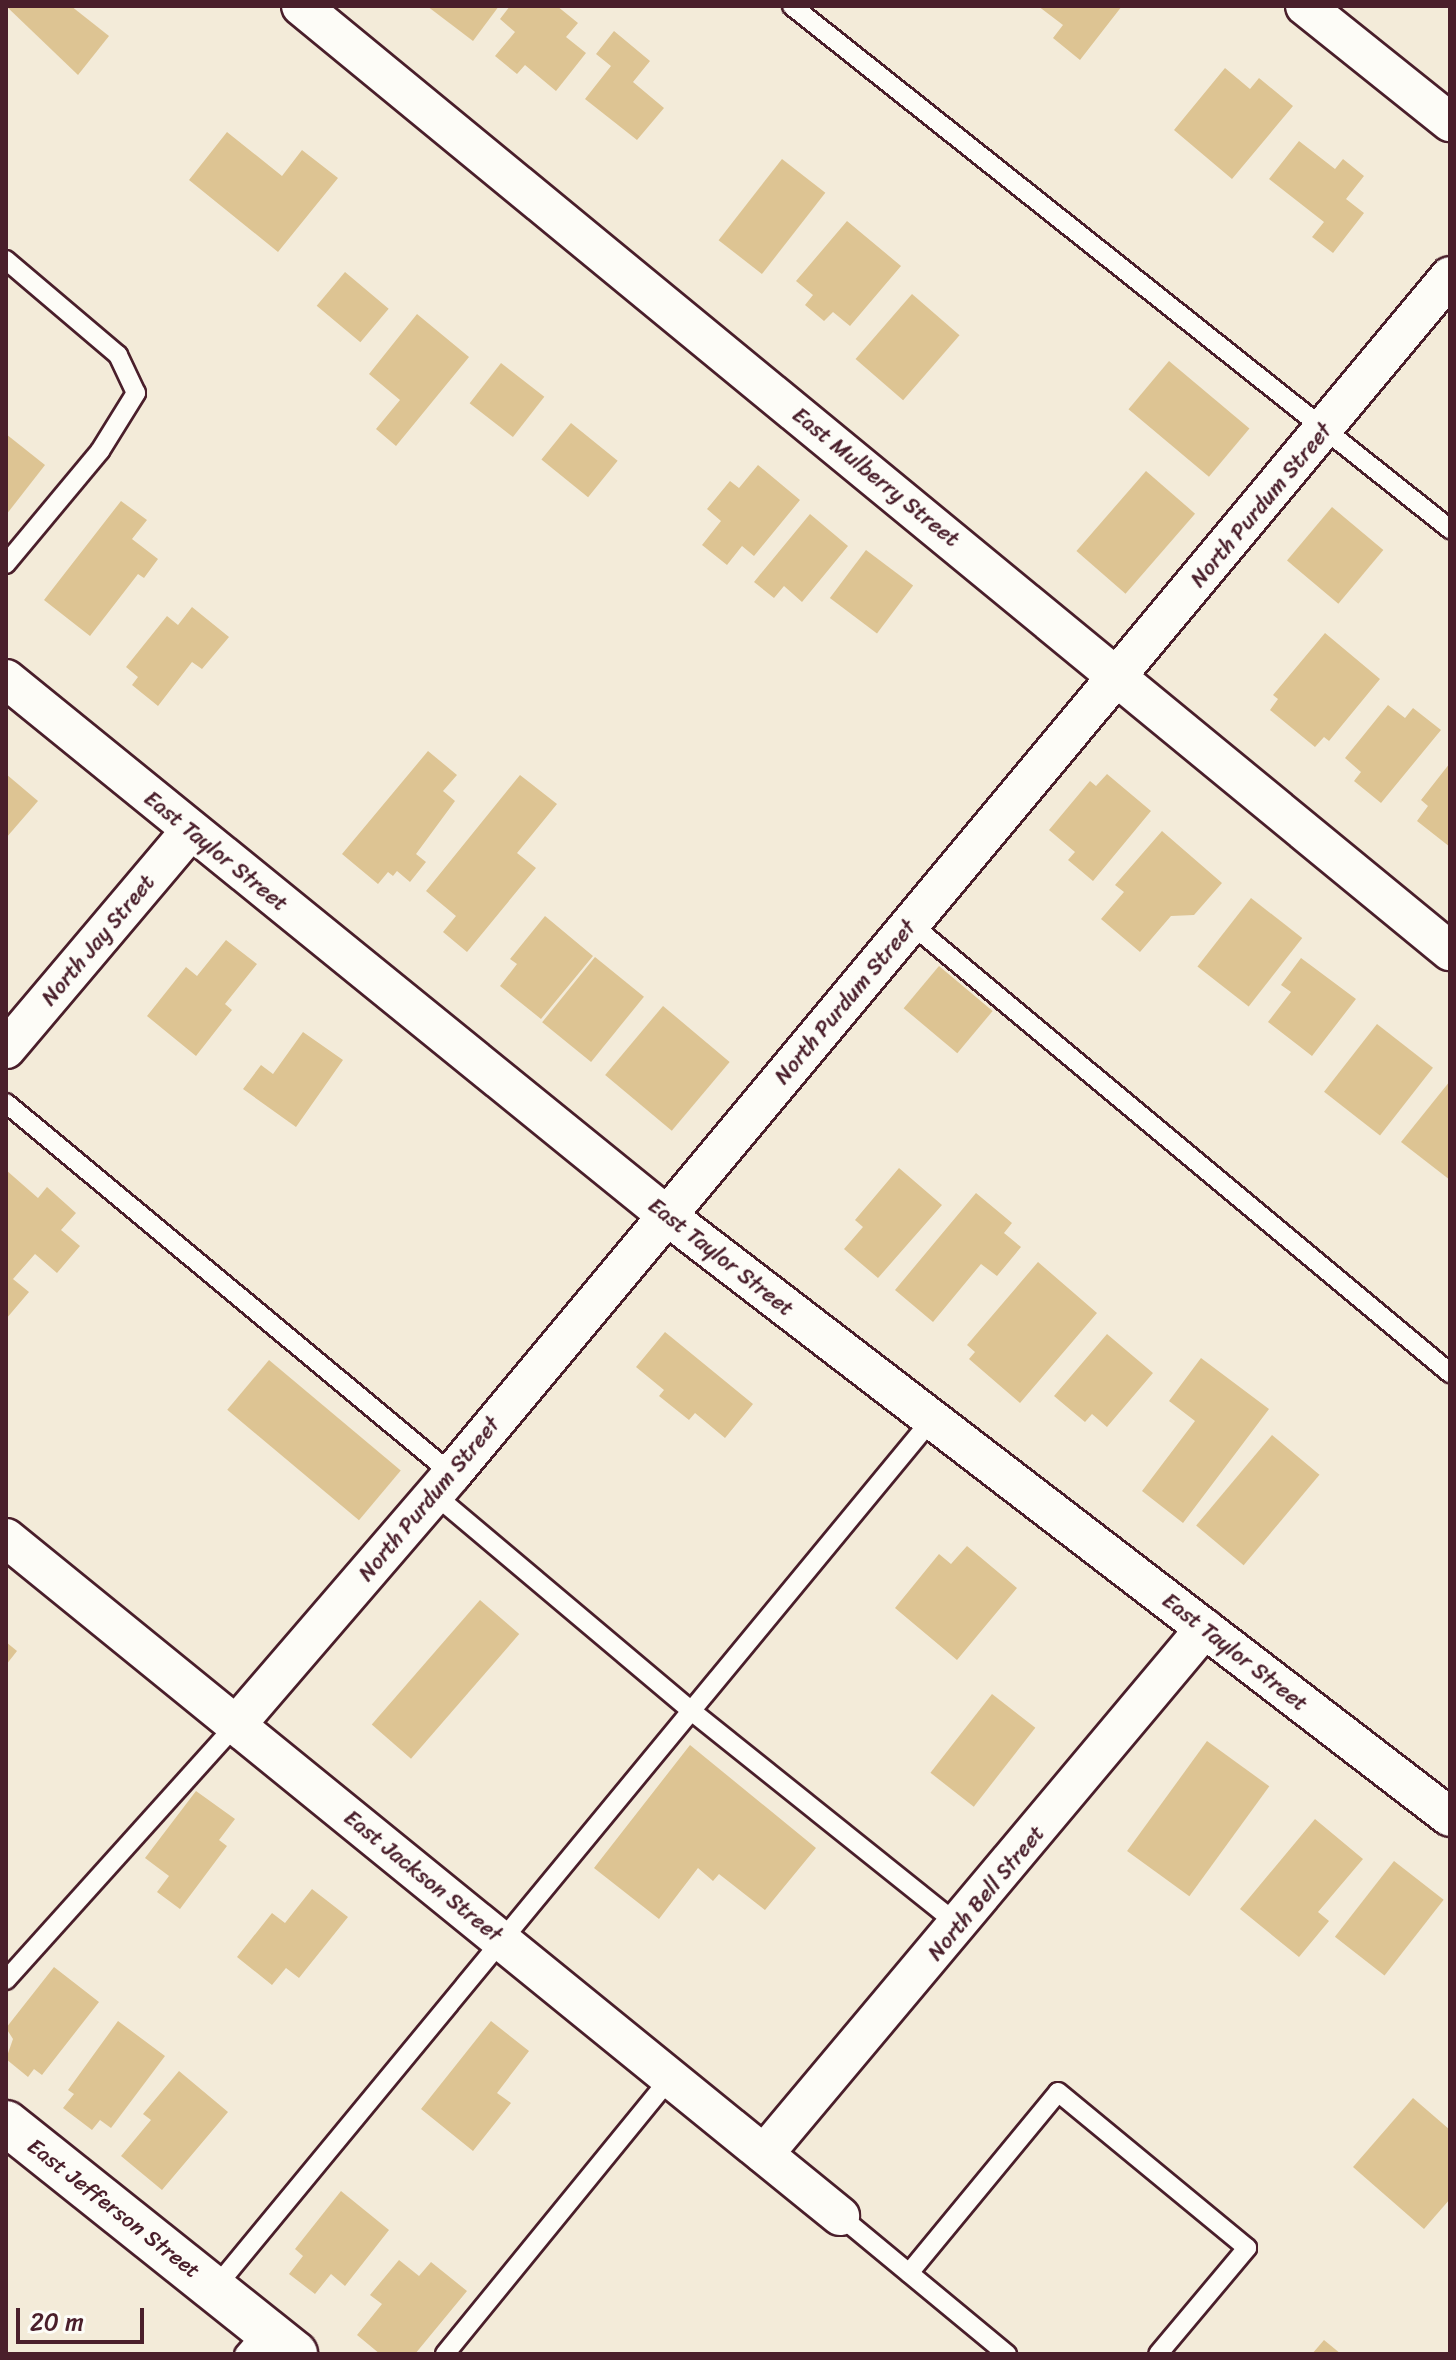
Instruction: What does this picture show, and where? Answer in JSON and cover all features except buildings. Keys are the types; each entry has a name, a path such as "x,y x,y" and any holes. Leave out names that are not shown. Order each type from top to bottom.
{"street":[{"name":"East Mulberry Street","path":"301,6 1450,951"},
{"path":"1305,6 1450,122"},
{"name":"North Purdum Street","path":"236,1725 444,1484 1450,276"},
{"name":"East Taylor Street","path":"6,679 666,1215 1450,1817"},
{"name":"North Jay Street","path":"6,1049 190,831"},
{"name":"East Jackson Street","path":"6,1538 840,2216"},
{"name":"North Bell Street","path":"764,2154 1205,1628"},
{"name":"East Jefferson Street","path":"6,2123 215,2288 268,2346"}],"lane":[{"path":"792,6 1450,529"},
{"path":"6,260 118,355 136,393 100,451 6,564"},
{"path":"911,924 1450,1373"},
{"path":"6,1103 444,1484 694,1713 959,1925"},
{"path":"215,2288 694,1713 932,1419"},
{"path":"6,1980 236,1725"},
{"path":"445,2354 671,2077"},
{"path":"909,2273 1058,2092 1247,2248 1158,2354"},
{"path":"840,2216 1007,2354"}]}
